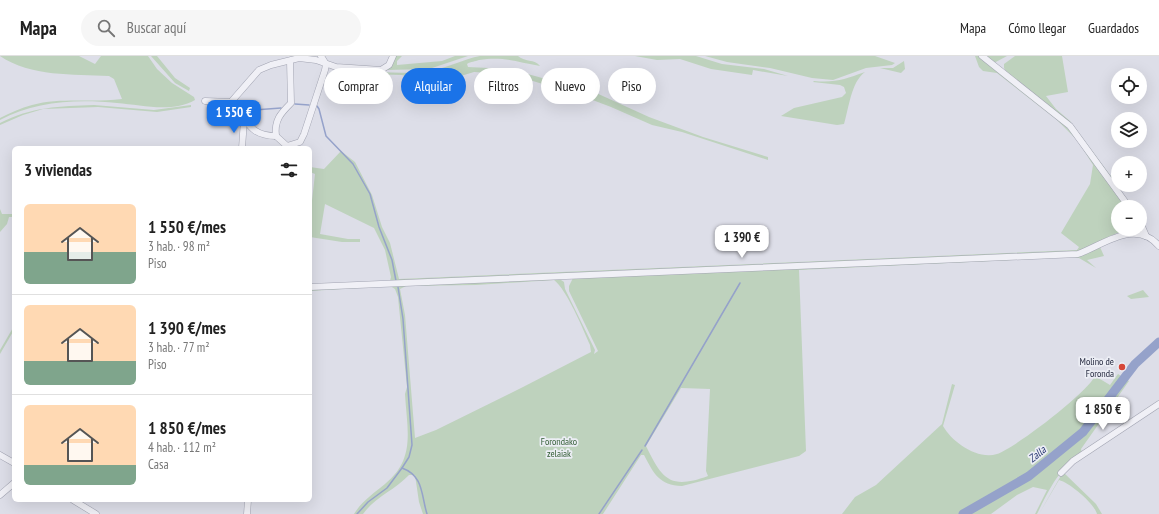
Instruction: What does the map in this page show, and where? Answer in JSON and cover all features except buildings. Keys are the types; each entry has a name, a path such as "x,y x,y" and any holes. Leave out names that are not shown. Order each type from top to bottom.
{"street":[{"path":"290,146 300,142 304,134 326,64 321,56"},
{"path":"231,102 259,70 299,57 316,60 336,67 380,70 389,65 393,56"},
{"path":"982,56 1070,126 1124,200"},
{"path":"286,146 276,136 275,128 279,115 291,103 290,61"},
{"path":"205,101 231,102 238,109 248,127 267,136 276,136"},
{"path":"242,146 244,120"},
{"path":"312,287 1078,254 1120,236"},
{"path":"1146,236 1159,246"},
{"path":"1061,473 1073,461 1159,404"},
{"path":"0,455 12,462"},
{"path":"0,495 12,485"},
{"path":"76,502 96,514"},
{"path":"247,514 248,502"}],"green space":[{"path":"0,56 79,56 95,64 101,56 148,56 157,69 172,83 194,97 195,100 186,104 167,107 87,101 57,103 27,109 0,120 0,118 28,106 54,101 122,99 114,79 109,76 39,71 12,63"},
{"path":"151,56 157,56 175,78 190,88 189,91 175,83"},
{"path":"392,56 402,56 397,61 397,65 442,61 455,56 468,56 432,68 401,68 401,70 393,70 393,68 386,68"},
{"path":"480,56 518,56 520,58 535,62 540,66 510,60 488,59 470,62 467,64 468,67 488,68 474,68 474,72 466,74 466,68 442,68"},
{"path":"635,56 696,56 722,64 764,69 788,76 753,70 752,75 711,69 680,59 657,60"},
{"path":"705,56 875,56 895,63 892,65 866,68 833,80 812,78 770,68 727,62"},
{"path":"975,56 978,56 1056,117 1077,140 1057,120 997,73 983,71 979,67"},
{"path":"985,56 1007,56 994,63"},
{"path":"1015,56 1062,56 1068,92 1046,96 1056,109 1070,121 1111,178 1079,135 1007,73 1004,68 1004,64"},
{"path":"904,61 905,69 901,73 880,68 893,68"},
{"path":"865,72 860,76 851,96 844,124 837,125 781,116 794,108 842,97 846,93 844,87 840,85 813,82 814,81 840,80"},
{"path":"393,73 401,73 401,75 393,75"},
{"path":"533,75 541,78 541,83 533,81"},
{"path":"600,95 608,98 608,104 620,104 649,117 703,137 768,157 768,160 682,132 652,125 600,103"},
{"path":"94,105 154,110 191,105 191,107 157,112 98,107 43,109 23,115 0,125 0,123 12,118 46,108"},
{"path":"1079,143 1111,187 1111,192 1115,192 1121,200 1111,200 1111,236 1079,251 312,285 390,281 391,277 385,250 374,228 325,204 320,234 348,239 360,239 360,242 342,242 312,237 312,200 315,174 312,173 312,167 324,169 341,151 355,162 372,195 382,227 390,243 399,279 1077,250 1079,247 1061,233 1090,184 1093,165"},
{"path":"0,209 2,214 12,214 12,217 9,217 7,224 0,232"},
{"name":"Forondako zelaiak","path":"1100,247 1104,256 1087,260 1096,268 1079,258 1074,257 799,270 806,451 799,456 682,486 663,481 654,473 644,455 641,455 603,514 423,514 419,502 415,475 409,475 373,503 363,514 354,514 372,494 395,474 405,454 408,432 405,394 407,387 398,297 395,289 390,286 312,291 312,289 558,278 564,282 565,289 595,350 594,354 598,351 569,291 569,286 573,278 1083,254","holes":["554,280 559,285 574,310 590,345 591,352 436,430 415,438 405,315 400,289 406,286 476,285","681,388 710,389 706,471 708,476 685,482 669,479 657,467 646,446"]},
{"path":"1143,290 1149,297 1131,299 1127,296"},
{"path":"12,329 12,333 0,354 0,350"},
{"path":"1118,374 1129,381 1081,449 1082,453 1067,466 1055,480 1037,514 1035,514 1047,490 1033,487 1017,495 991,514 842,514 855,497 876,485 942,424 952,384 955,385 943,426 952,438 966,448 973,452 989,455 997,454 1006,450 1034,431 1079,395 1095,376 1110,385"},
{"path":"1063,472 1096,504 1102,514 1097,514 1091,504 1081,494 1059,480 1039,514"}],"waterway":[{"path":"295,104 309,105"},
{"path":"317,106 326,136 353,164 370,194 379,227 392,260 396,281"},
{"path":"254,110 281,108"},
{"path":"645,446 740,283"},
{"path":"398,287 403,319 412,445 409,457 402,468 409,471 418,481 427,514"},
{"name":"Zalla","path":"963,514 1029,476 1083,432 1135,364 1159,342"},
{"path":"599,514 642,450"},
{"path":"357,514 368,502 387,488 402,468"}],"place":[{"name":"Molino de Foronda","path":"1122,367"}]}
